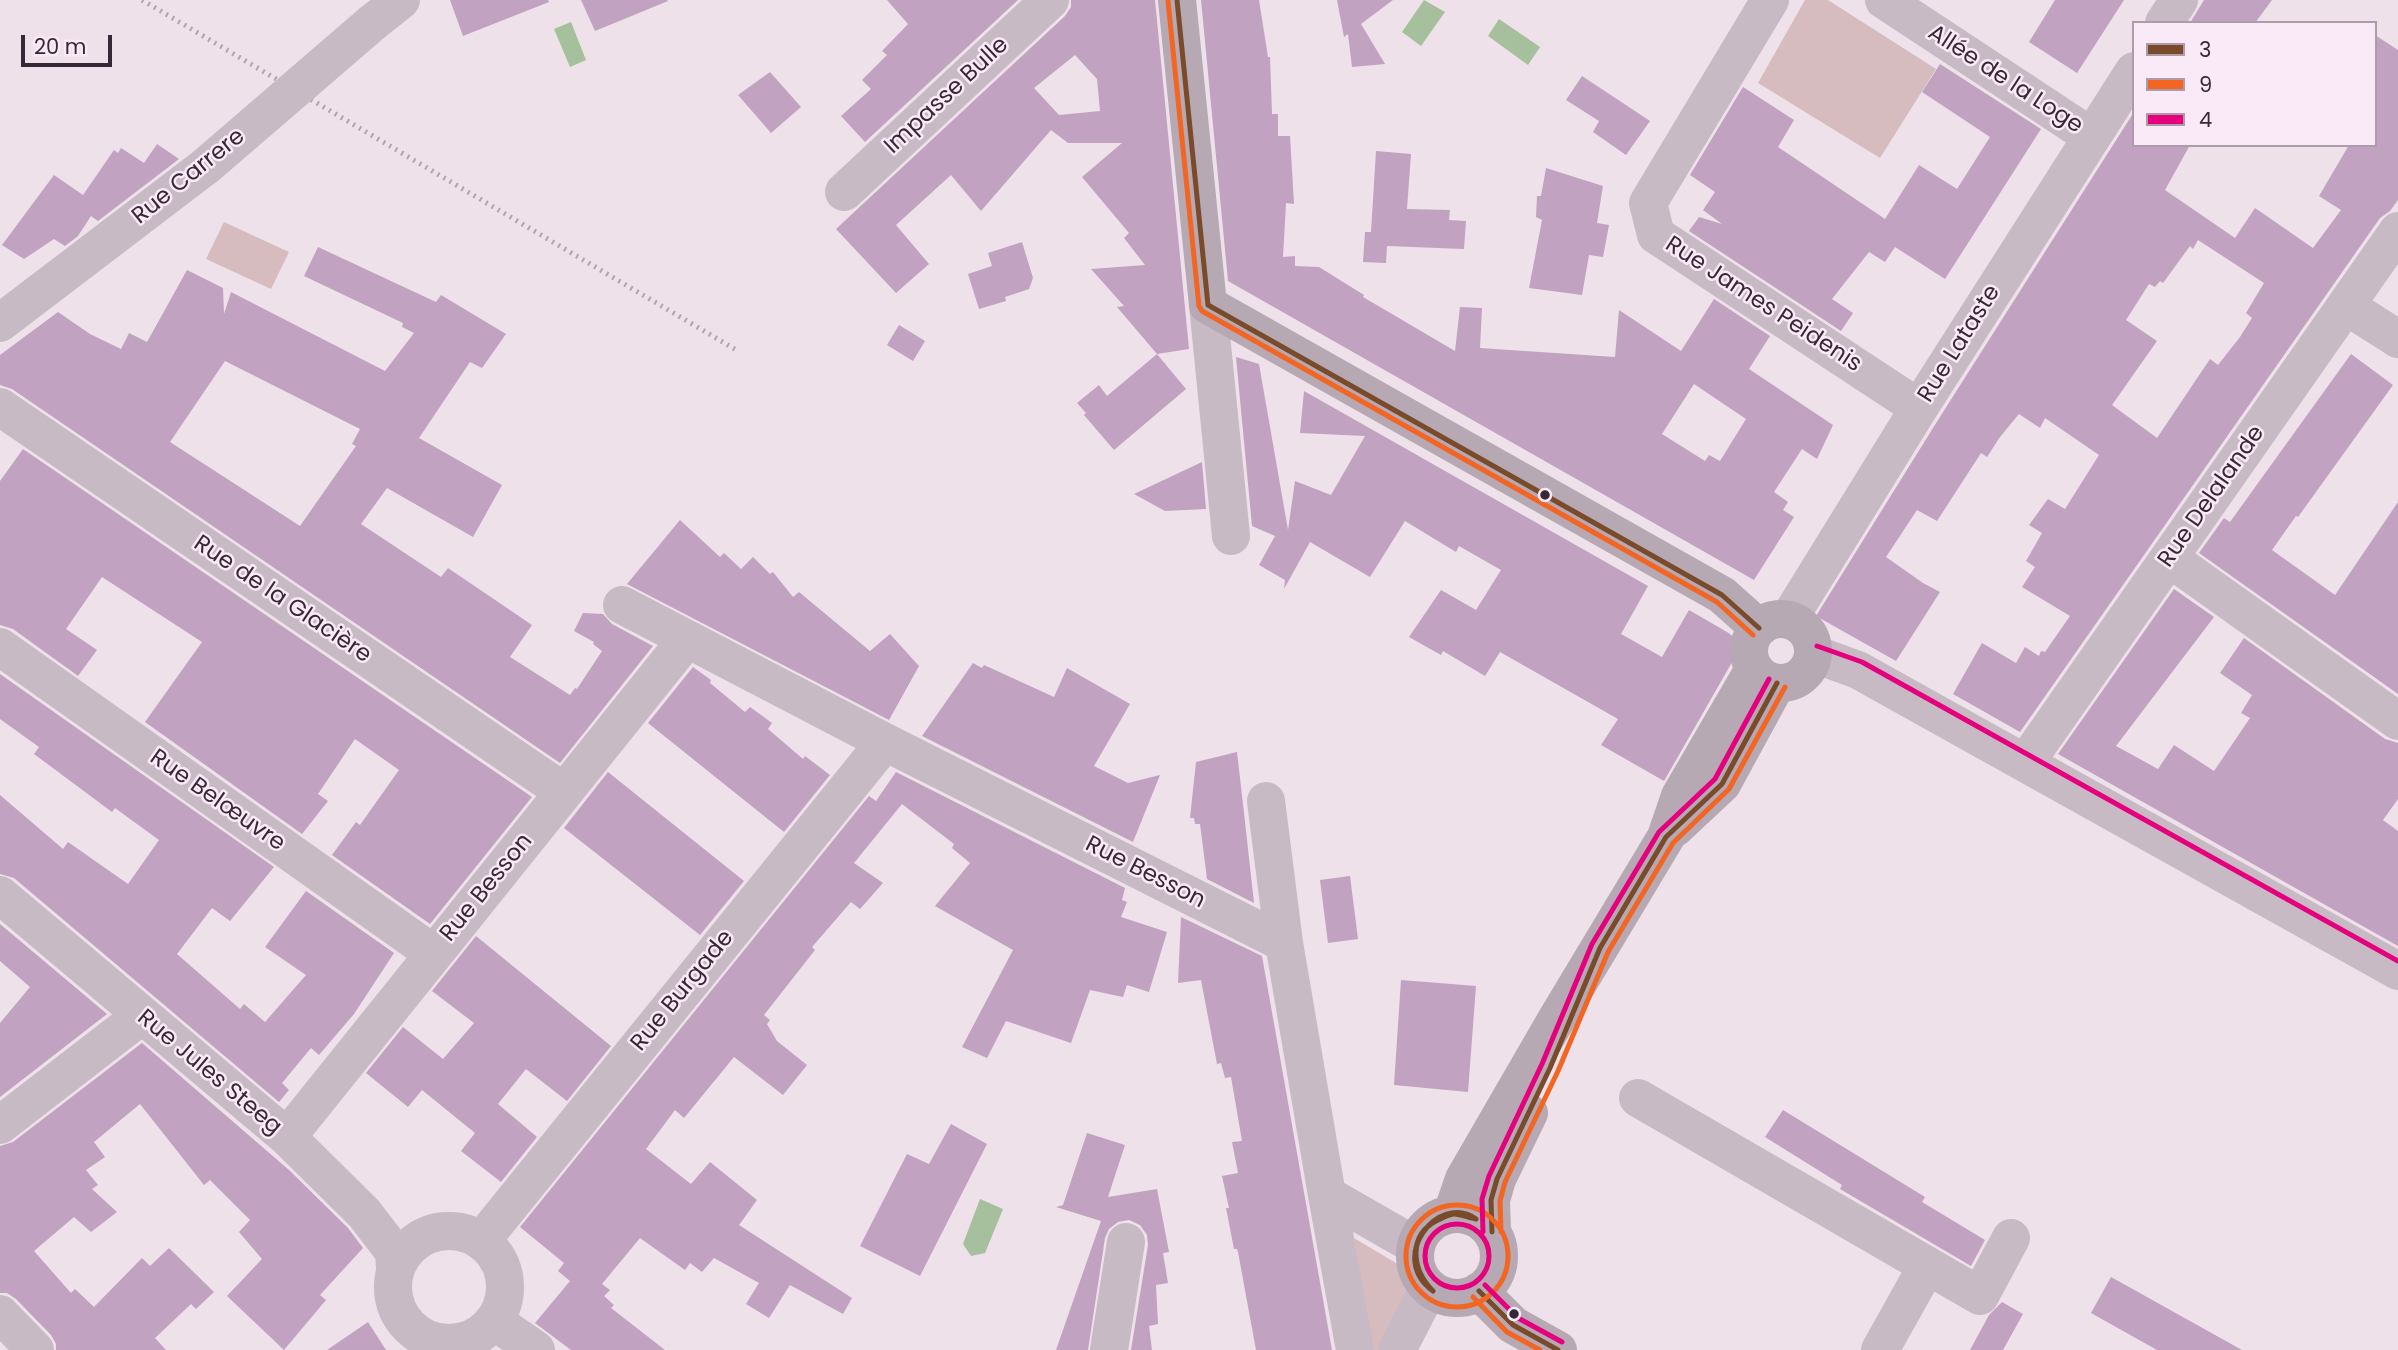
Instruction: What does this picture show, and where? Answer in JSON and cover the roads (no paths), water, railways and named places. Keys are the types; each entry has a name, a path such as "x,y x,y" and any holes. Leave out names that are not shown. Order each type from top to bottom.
{"main road":[{"path":"1177,0 1208,304 1774,624 1805,628 1813,645 1814,654 1805,673 1797,679 1787,683 1766,676 1722,784 1666,837 1464,1179 1452,1214"},
{"name":"Rue Lataste","path":"1766,676 1750,659 1749,648 1752,637 1774,624"},
{"path":"1492,1232 1491,1200 1497,1179 1550,1068 1600,948"},
{"path":"1452,1214 1475,1217 1492,1232 1498,1244 1497,1271 1490,1283 1479,1292 1454,1298 1441,1295 1422,1280 1417,1269 1416,1246 1420,1234 1429,1224 1452,1214"},
{"path":"1479,1292 1513,1325 1558,1350"}],"street":[{"name":"Impasse Bulle","path":"844,192 1050,0"},
{"name":"Rue James Peidenis","path":"1770,0 1648,203 1656,235 1919,408"},
{"name":"Allée de la Loge","path":"1884,0 2092,136"},
{"path":"2165,21 2179,0"},
{"name":"Rue Carrere","path":"0,323 206,166 387,12"},
{"name":"Rue Lataste","path":"1774,624 1919,408 2132,74"},
{"name":"Rue Delalande","path":"2026,762 2398,231"},
{"path":"1208,304 1231,536"},
{"path":"2346,306 2398,339"},
{"name":"Rue de la Glacière","path":"0,407 564,792"},
{"path":"2169,558 2398,721"},
{"name":"Rue Besson","path":"622,605 885,742 1284,943"},
{"name":"Rue Besson","path":"287,1137 687,639"},
{"name":"Rue Belœuvre","path":"0,647 434,954"},
{"path":"1814,654 1858,670 2398,971"},
{"name":"Rue Burgade","path":"482,1241 885,742"},
{"path":"1266,801 1284,943 1355,1350"},
{"name":"Rue Jules Steeg","path":"0,895 287,1137 364,1213 394,1252 396,1268"},
{"path":"0,1125 141,1016"},
{"path":"1638,1098 1980,1296 2011,1238"},
{"path":"1327,1195 1416,1246"},
{"path":"454,1230 482,1241 494,1253 503,1269 506,1287 503,1305 494,1321 482,1334 466,1341 448,1344 405,1341 403,1320 394,1304 392,1286 402,1255 412,1244 439,1231 454,1230"},
{"path":"1109,1350 1126,1242"},
{"path":"1880,1350 1927,1266"},
{"path":"1397,1350 1429,1288"},
{"path":"0,1314 36,1350"},
{"path":"494,1321 536,1350"}],"railway":[{"path":"142,0 738,351"}]}
